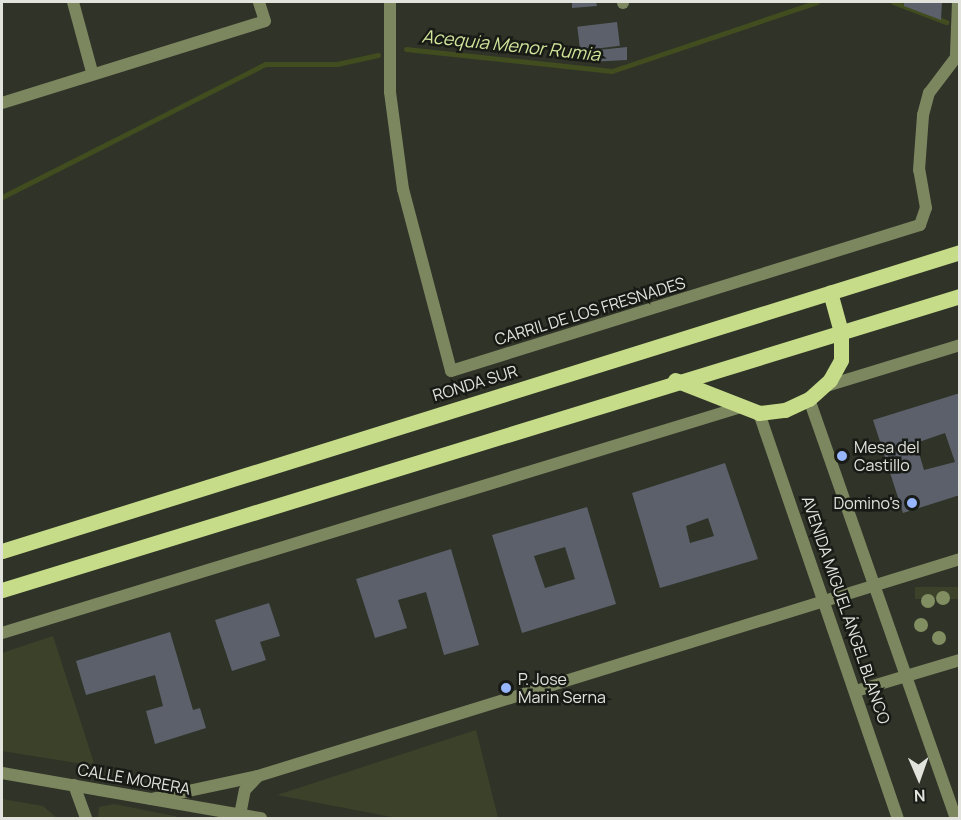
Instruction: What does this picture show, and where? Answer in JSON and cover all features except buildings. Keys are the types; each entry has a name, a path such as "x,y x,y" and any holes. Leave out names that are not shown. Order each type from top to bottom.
{"main road":[{"name":"RONDA SUR","path":"2,551 960,252"},
{"path":"675,380 738,408 759,413 784,410 809,399 823,387 841,360 841,332 830,292"},
{"path":"2,590 675,380 960,297"}],"street":[{"path":"73,2 92,72"},
{"path":"2,103 92,72 265,21 258,2"},
{"name":"CARRIL DE LOS FRESNADES","path":"390,2 390,92 404,189 451,371 920,225 926,208 918,170 923,115 929,93 958,53"},
{"path":"958,2 958,53"},
{"path":"823,387 960,345"},
{"name":"AVENIDA MIGUEL ÁNGEL BLANCO","path":"809,399 872,585 956,819"},
{"path":"2,633 738,408"},
{"name":"AVENIDA MIGUEL ÁNGEL BLANCO","path":"759,413 826,601 898,819"},
{"path":"151,799 258,776 872,585 960,560"},
{"path":"856,691 960,660"},
{"name":"CALLE MORERA","path":"2,772 237,817 261,819"},
{"path":"237,817 245,790 258,776"},
{"path":"74,785 86,819"}],"green space":[{"path":"915,587 959,587 959,599 915,599"},
{"path":"53,636 95,766 2,751 2,653"},
{"path":"476,730 498,818 397,818 277,795"},
{"path":"2,799 43,806 57,818 2,818"},
{"path":"114,804 184,818 98,818 99,807"}],"waterway":[{"name":"Acequia Menor Rumia","path":"406,49 612,71 817,2"},
{"name":"Acequia Menor Rumia","path":"893,2 946,22"},
{"name":"Acequia Menor Rumia","path":"2,197 265,64 337,64 378,55"}],"place":[{"name":"Mesa del Castillo","path":"842,456"},
{"name":"Domino's","path":"912,503"},
{"name":"P. Jose Marin Serna","path":"506,688"}]}
